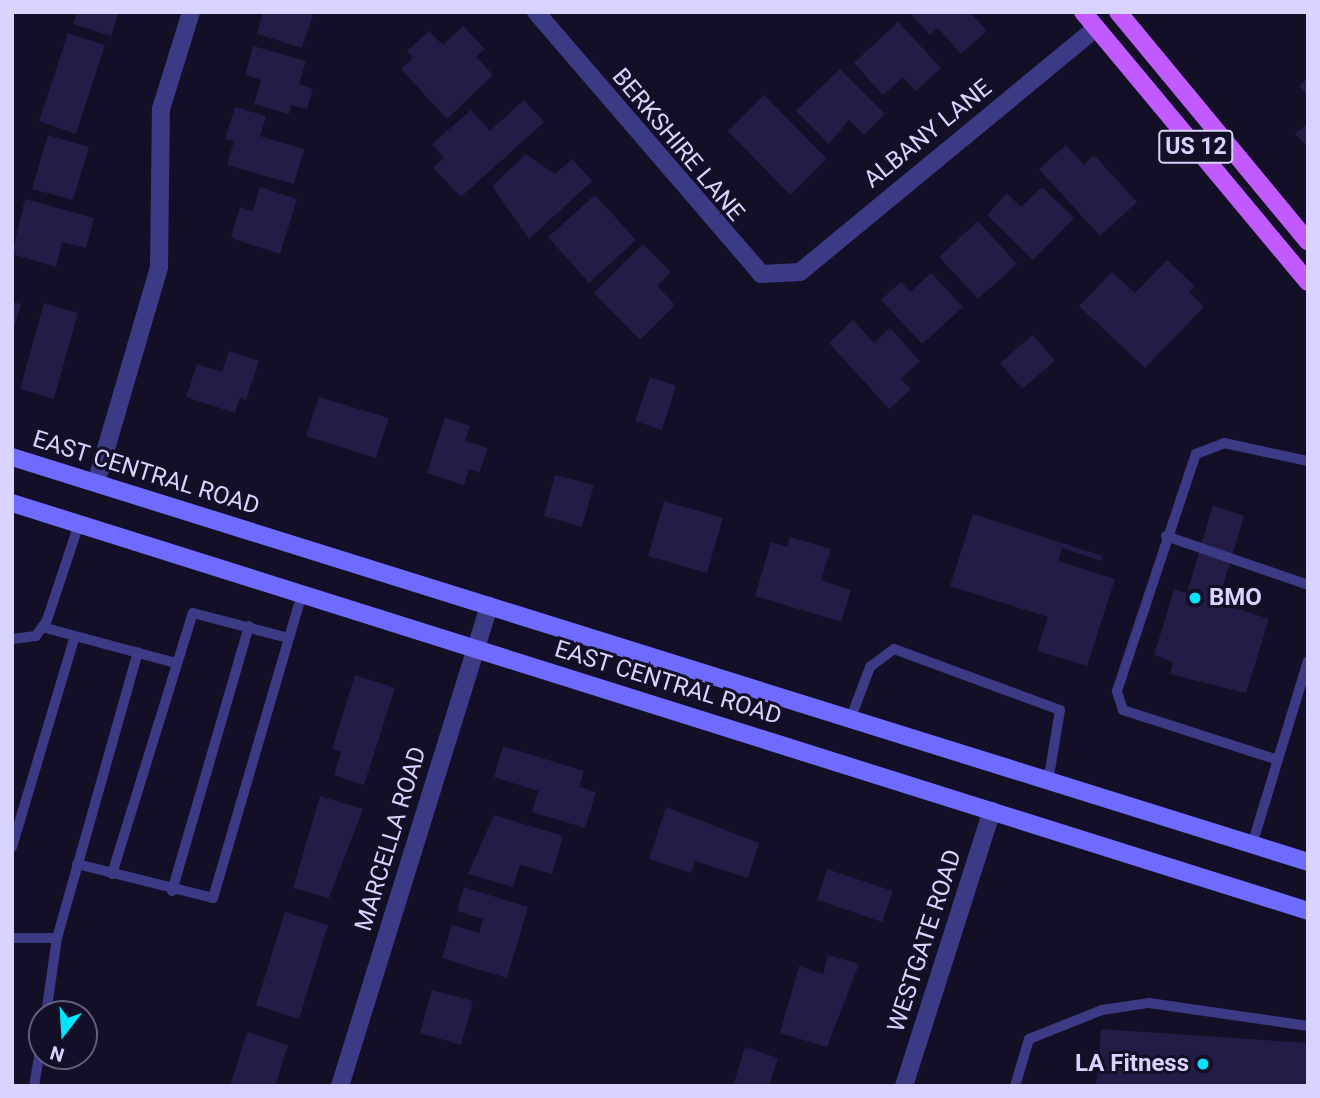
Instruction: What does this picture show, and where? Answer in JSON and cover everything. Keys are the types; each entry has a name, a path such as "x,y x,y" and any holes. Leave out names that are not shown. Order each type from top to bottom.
{"main road":[{"name":"US 12","path":"1083,12 1308,282"},
{"name":"US 12","path":"1118,12 1308,242"},
{"name":"EAST CENTRAL ROAD","path":"12,457 1308,862"},
{"name":"EAST CENTRAL ROAD","path":"12,503 1308,911"}],"street":[{"path":"96,483 159,267 161,109 191,12"},
{"name":"BERKSHIRE LANE","path":"536,12 733,250 761,274 800,272"},
{"name":"ALBANY LANE","path":"800,272 1087,35"},
{"name":"MARCELLA ROAD","path":"340,1086 489,606"},
{"name":"WESTGATE ROAD","path":"904,1086 992,811"}],"lane":[{"path":"1278,760 1122,710 1118,701 1189,464 1207,445 1307,458"},
{"path":"12,639 36,636 42,627 79,524"},
{"path":"1166,536 1308,585"},
{"path":"77,864 172,891 213,898 302,594"},
{"path":"112,874 175,663 193,613 288,638"},
{"path":"172,891 249,626"},
{"path":"42,627 175,663"},
{"path":"12,847 75,636"},
{"path":"850,720 870,667 894,649 1060,710 1048,782"},
{"path":"48,1000 57,938 138,652"},
{"path":"1252,845 1308,662"},
{"path":"12,938 57,938"},
{"path":"1015,1086 1029,1039 1102,1010 1149,1003 1308,1026"}],"building":[{"path":"77,12 119,12 111,36 73,24"},
{"path":"263,12 314,12 302,48 257,34"},
{"path":"909,12 970,12 987,31 961,54 938,28 930,35"},
{"path":"898,22 941,68 916,91 903,77 883,95 854,63"},
{"path":"463,26 485,49 476,57 493,75 447,119 401,69 413,58 407,51 429,31 443,45"},
{"path":"68,33 105,45 76,134 39,121"},
{"path":"253,46 306,61 299,84 313,89 307,109 291,105 289,114 254,104 261,80 245,75"},
{"path":"840,69 885,114 864,135 849,120 829,144 796,111"},
{"path":"1308,78 1308,97 1299,86"},
{"path":"764,95 827,159 790,195 728,131"},
{"path":"524,100 544,122 461,197 433,168 444,158 432,144 471,110 490,131"},
{"path":"235,107 266,116 260,136 304,149 294,184 227,165 234,141 225,139"},
{"path":"1308,123 1308,148 1295,134"},
{"path":"48,135 89,147 73,200 32,189"},
{"path":"1066,145 1084,165 1094,155 1137,202 1100,236 1039,169"},
{"path":"526,154 555,174 572,159 592,181 529,239 492,186"},
{"path":"260,187 297,199 280,254 231,238 240,207 253,211"},
{"path":"1042,187 1074,218 1033,260 987,215 1007,193 1021,207"},
{"path":"595,195 636,240 589,283 548,237"},
{"path":"25,199 94,218 86,248 62,242 56,267 12,254"},
{"path":"978,221 1017,264 978,299 939,257"},
{"path":"643,244 671,272 657,286 675,305 640,340 594,293"},
{"path":"1167,260 1195,286 1189,292 1204,307 1145,368 1079,306 1112,272 1135,293"},
{"path":"931,273 963,307 922,344 881,300 901,282 910,292"},
{"path":"12,302 21,304 13,331 12,331"},
{"path":"44,303 78,313 54,399 20,389"},
{"path":"853,320 874,343 890,328 920,361 901,379 911,389 889,409 829,343"},
{"path":"1033,335 1055,361 1022,389 1000,363"},
{"path":"229,351 259,361 246,400 240,397 235,413 186,397 197,364 222,372"},
{"path":"650,377 676,386 662,430 635,421"},
{"path":"319,397 389,418 376,458 306,436"},
{"path":"445,417 470,426 465,441 488,448 479,473 469,469 464,485 427,473"},
{"path":"555,475 594,485 582,527 544,516"},
{"path":"664,501 723,518 707,573 648,556"},
{"name":"BMO","path":"1213,505 1244,516 1218,602 1269,619 1246,693 1170,674 1173,662 1154,655 1174,590 1187,593"},
{"path":"973,514 1103,556 1101,561 1062,548 1058,561 1115,579 1087,666 1037,651 1048,617 950,586"},
{"path":"790,537 831,549 821,580 851,590 841,622 755,596 771,542 787,547"},
{"path":"355,675 395,688 364,785 334,775 341,752 332,749"},
{"path":"503,746 584,771 579,787 596,792 585,828 532,812 538,791 494,777"},
{"path":"320,796 363,809 329,898 293,888"},
{"path":"666,807 759,843 748,878 695,861 691,873 649,859"},
{"path":"494,815 563,836 552,874 520,865 513,887 468,874"},
{"path":"827,869 893,891 882,922 817,900"},
{"path":"464,887 528,907 507,978 442,958 452,925 479,933 483,919 457,911"},
{"path":"285,912 328,925 299,1019 256,1005"},
{"path":"828,955 859,964 827,1047 780,1033 799,966 823,974"},
{"path":"432,990 473,1001 461,1045 420,1033"},
{"name":"LA Fitness","path":"1101,1029 1308,1043 1308,1086 1096,1086"},
{"path":"247,1032 288,1045 275,1086 230,1086"},
{"path":"745,1047 778,1058 769,1086 733,1086"}],"place":[{"name":"BMO","path":"1195,598"},
{"name":"LA Fitness","path":"1203,1064"}]}
